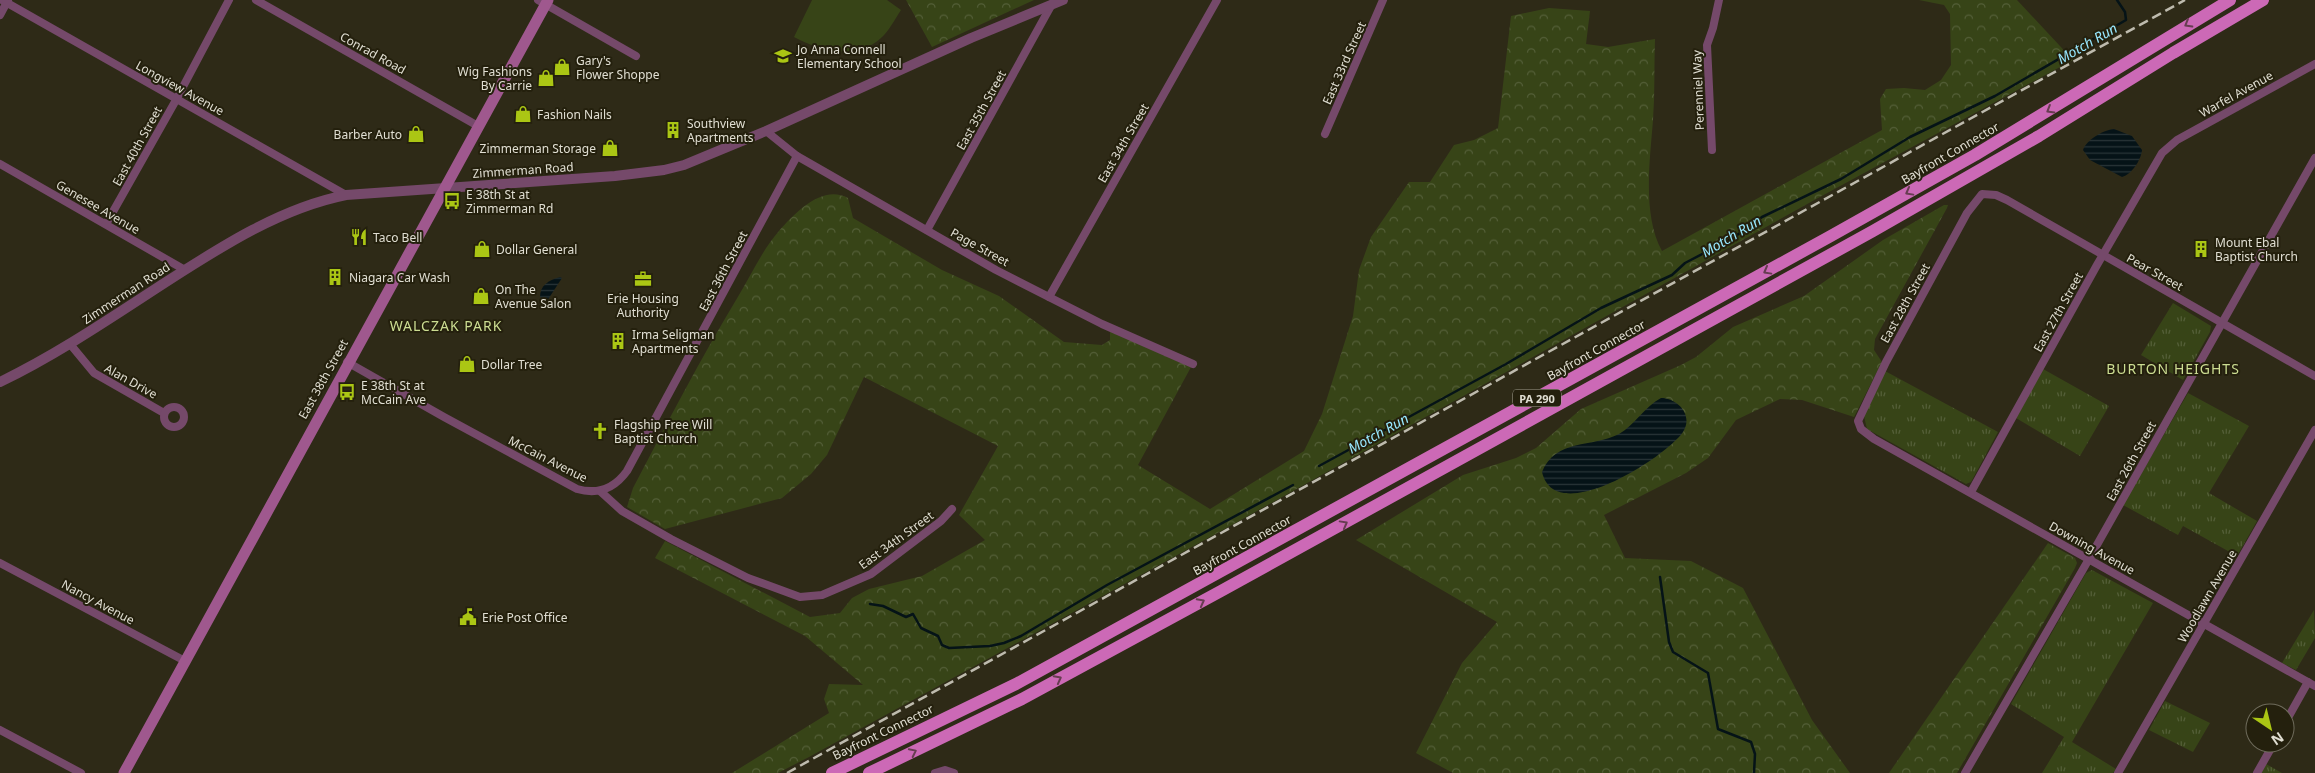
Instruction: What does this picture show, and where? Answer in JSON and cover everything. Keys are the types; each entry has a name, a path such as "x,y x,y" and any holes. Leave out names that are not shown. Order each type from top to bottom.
{"highway":[{"name":"Bayfront Connector","path":"832,773 1016,684 1829,237 2016,131 2230,0"},
{"name":"PA 290","path":"869,773 1022,699 1189,609 1873,231 2039,136 2173,52 2263,0"}],"main road":[{"name":"East 38th Street","path":"124,773 478,126 544,1"}],"street":[{"name":"East 40th Street","path":"106,224 176,100 229,0"},
{"name":"Conrad Road","path":"256,0 478,126"},
{"name":"East 34th Street","path":"1049,297 1217,0"},
{"name":"East 33rd Street","path":"1325,134 1383,0"},
{"name":"Perenniel Way","path":"1712,150 1707,45 1719,0"},
{"name":"Longview Avenue","path":"6,1 176,100 346,195"},
{"path":"0,15 6,1"},
{"path":"544,1 636,56"},
{"name":"Zimmerman Road","path":"0,382 41,362 185,270 284,214 326,199 346,195 615,176 664,170 712,155 1056,1"},
{"name":"East 35th Street","path":"927,230 1056,1"},
{"name":"Warfel Avenue","path":"2169,146 2315,64"},
{"name":"Page Street","path":"766,131 797,156 1049,297 1102,324 1193,364"},
{"name":"East 27th Street","path":"1970,492 2155,161 2169,146"},
{"name":"East 36th Street","path":"600,491 617,483 627,470 797,156"},
{"name":"East 26th Street","path":"1965,773 2089,559 2315,158"},
{"name":"Genesee Avenue","path":"0,164 185,270"},
{"name":"Pear Street","path":"1982,194 1996,195 2007,200 2315,376"},
{"name":"East 28th Street","path":"1859,427 1859,417 1886,362 1967,213 1982,194"},
{"name":"Alan Drive","path":"70,344 94,373 164,413"},
{"name":"McCain Avenue","path":"348,362 460,427 577,489 589,492 600,491 622,511 671,539 748,578 800,598 822,595"},
{"name":"Downing Avenue","path":"1859,427 1874,439 2312,684"},
{"name":"Woodlawn Avenue","path":"2118,773 2315,430"},
{"name":"East 34th Street","path":"822,595 858,580 876,570 941,521 952,510"},
{"name":"Nancy Avenue","path":"0,563 186,661"},
{"path":"2295,709 2312,684"},
{"path":"0,730 81,773"},
{"path":"2257,773 2268,753"},
{"path":"937,772 954,773"}],"green space":[{"path":"812,0 887,0 901,10 887,32 871,45 861,50 827,50 794,37"},
{"path":"906,0 1034,0 932,47"},
{"path":"1919,0 2017,0 2073,60 1818,198 1230,526 809,757 778,773 732,773 829,713 824,699 829,684 863,685 805,636 655,558 665,541 810,617 840,613 852,598 869,589 922,576 985,540 959,515 998,446 864,377 827,455 811,474 782,498 665,529 627,507 633,488 671,415 762,254 785,224 810,202 828,195 848,198 853,218 942,270 999,296 1064,342 1102,345 1110,340 1110,331 1152,348 1191,367 1138,465 1210,509 1304,451 1322,414 1353,316 1359,270 1371,237 1409,182 1430,182 1454,145 1474,140 1498,128 1511,16 1549,8 1590,11 1586,44 1608,47 1655,39 1654,110 1649,187 1652,221 1662,251 1882,130 1880,99 1886,89 1925,90 1941,80 1951,65 1950,14 1944,5"},
{"path":"1944,205 1948,205 1947,208 1875,339 1874,350 1882,362 1854,417 1802,400 1780,399 1736,420 1708,458 1686,473 1604,515 1625,558 1691,561 1743,588 1812,720 1850,773 1453,773 1416,753 1462,663 1497,622 1356,540 1463,475 1516,458 1536,448 1581,409 1681,365 1696,357 1733,327 1804,296 1883,240"},
{"path":"2173,303 2211,326 2210,332 2183,380 2141,355"},
{"path":"2043,369 2109,406 2080,456 2016,418"},
{"path":"1885,371 1998,432 1971,482 1966,484 1867,429 1864,416"},
{"path":"2188,393 2249,426 2209,493 2257,521 2237,556 2183,526 2178,535 2123,505"},
{"path":"2048,543 2075,558 2077,563 1957,773 1889,773"},
{"path":"2092,570 2153,603 2072,742 2116,769 2113,773 2042,773 2064,737 2011,704 2086,573"},
{"path":"2314,610 2315,638 2296,670 2282,663"},
{"path":"2165,701 2210,723 2193,752 2149,730"},
{"path":"2266,764 2282,773 2261,773"}],"shaded area":[{"path":"2114,129 2132,136 2142,150 2135,166 2122,177 2090,160 2083,150 2096,136"},
{"path":"560,277 562,278 547,301 540,297 543,286"},
{"path":"1661,398 1678,404 1685,414 1686,426 1673,443 1656,457 1611,483 1588,491 1567,493 1551,488 1542,472 1548,461 1556,454 1576,445 1598,441 1619,434"}],"waterway":[{"name":"Motch Run","path":"1319,466 1506,364 1601,308 1672,275 1685,263 1733,238 1762,217 1841,179 1910,137 1995,96 2126,20 2125,12 2117,0"},
{"path":"870,604 883,606 906,617 913,614 921,628 938,636 942,645 949,648 990,646 1004,643 1021,636 1107,585 1293,485"},
{"path":"1660,577 1669,642 1673,652 1708,673 1718,729 1751,742 1755,754 1754,773"}],"railway":[{"path":"787,773 2185,0"}],"place":[{"name":"Jo Anna Connell Elementary School","path":"783,56"},
{"name":"Gary's Flower Shoppe","path":"562,67"},
{"name":"Wig Fashions By Carrie","path":"546,78"},
{"name":"Fashion Nails","path":"523,114"},
{"name":"Southview Apartments","path":"673,130"},
{"name":"Barber Auto","path":"416,134"},
{"name":"Zimmerman Storage","path":"610,148"},
{"name":"E 38th St at Zimmerman Rd","path":"452,201"},
{"name":"Taco Bell","path":"359,237"},
{"name":"Dollar General","path":"482,249"},
{"name":"Mount Ebal Baptist Church","path":"2201,249"},
{"name":"Niagara Car Wash","path":"335,277"},
{"name":"Erie Housing Authority","path":"643,279"},
{"name":"On The Avenue Salon","path":"481,296"},
{"name":"Irma Seligman Apartments","path":"618,341"},
{"name":"Dollar Tree","path":"467,364"},
{"name":"E 38th St at McCain Ave","path":"347,392"},
{"name":"Flagship Free Will Baptist Church","path":"600,431"},
{"name":"Erie Post Office","path":"468,617"}],"district":[{"name":"WALCZAK PARK","path":"446,325"},
{"name":"BURTON HEIGHTS","path":"2173,368"}]}
